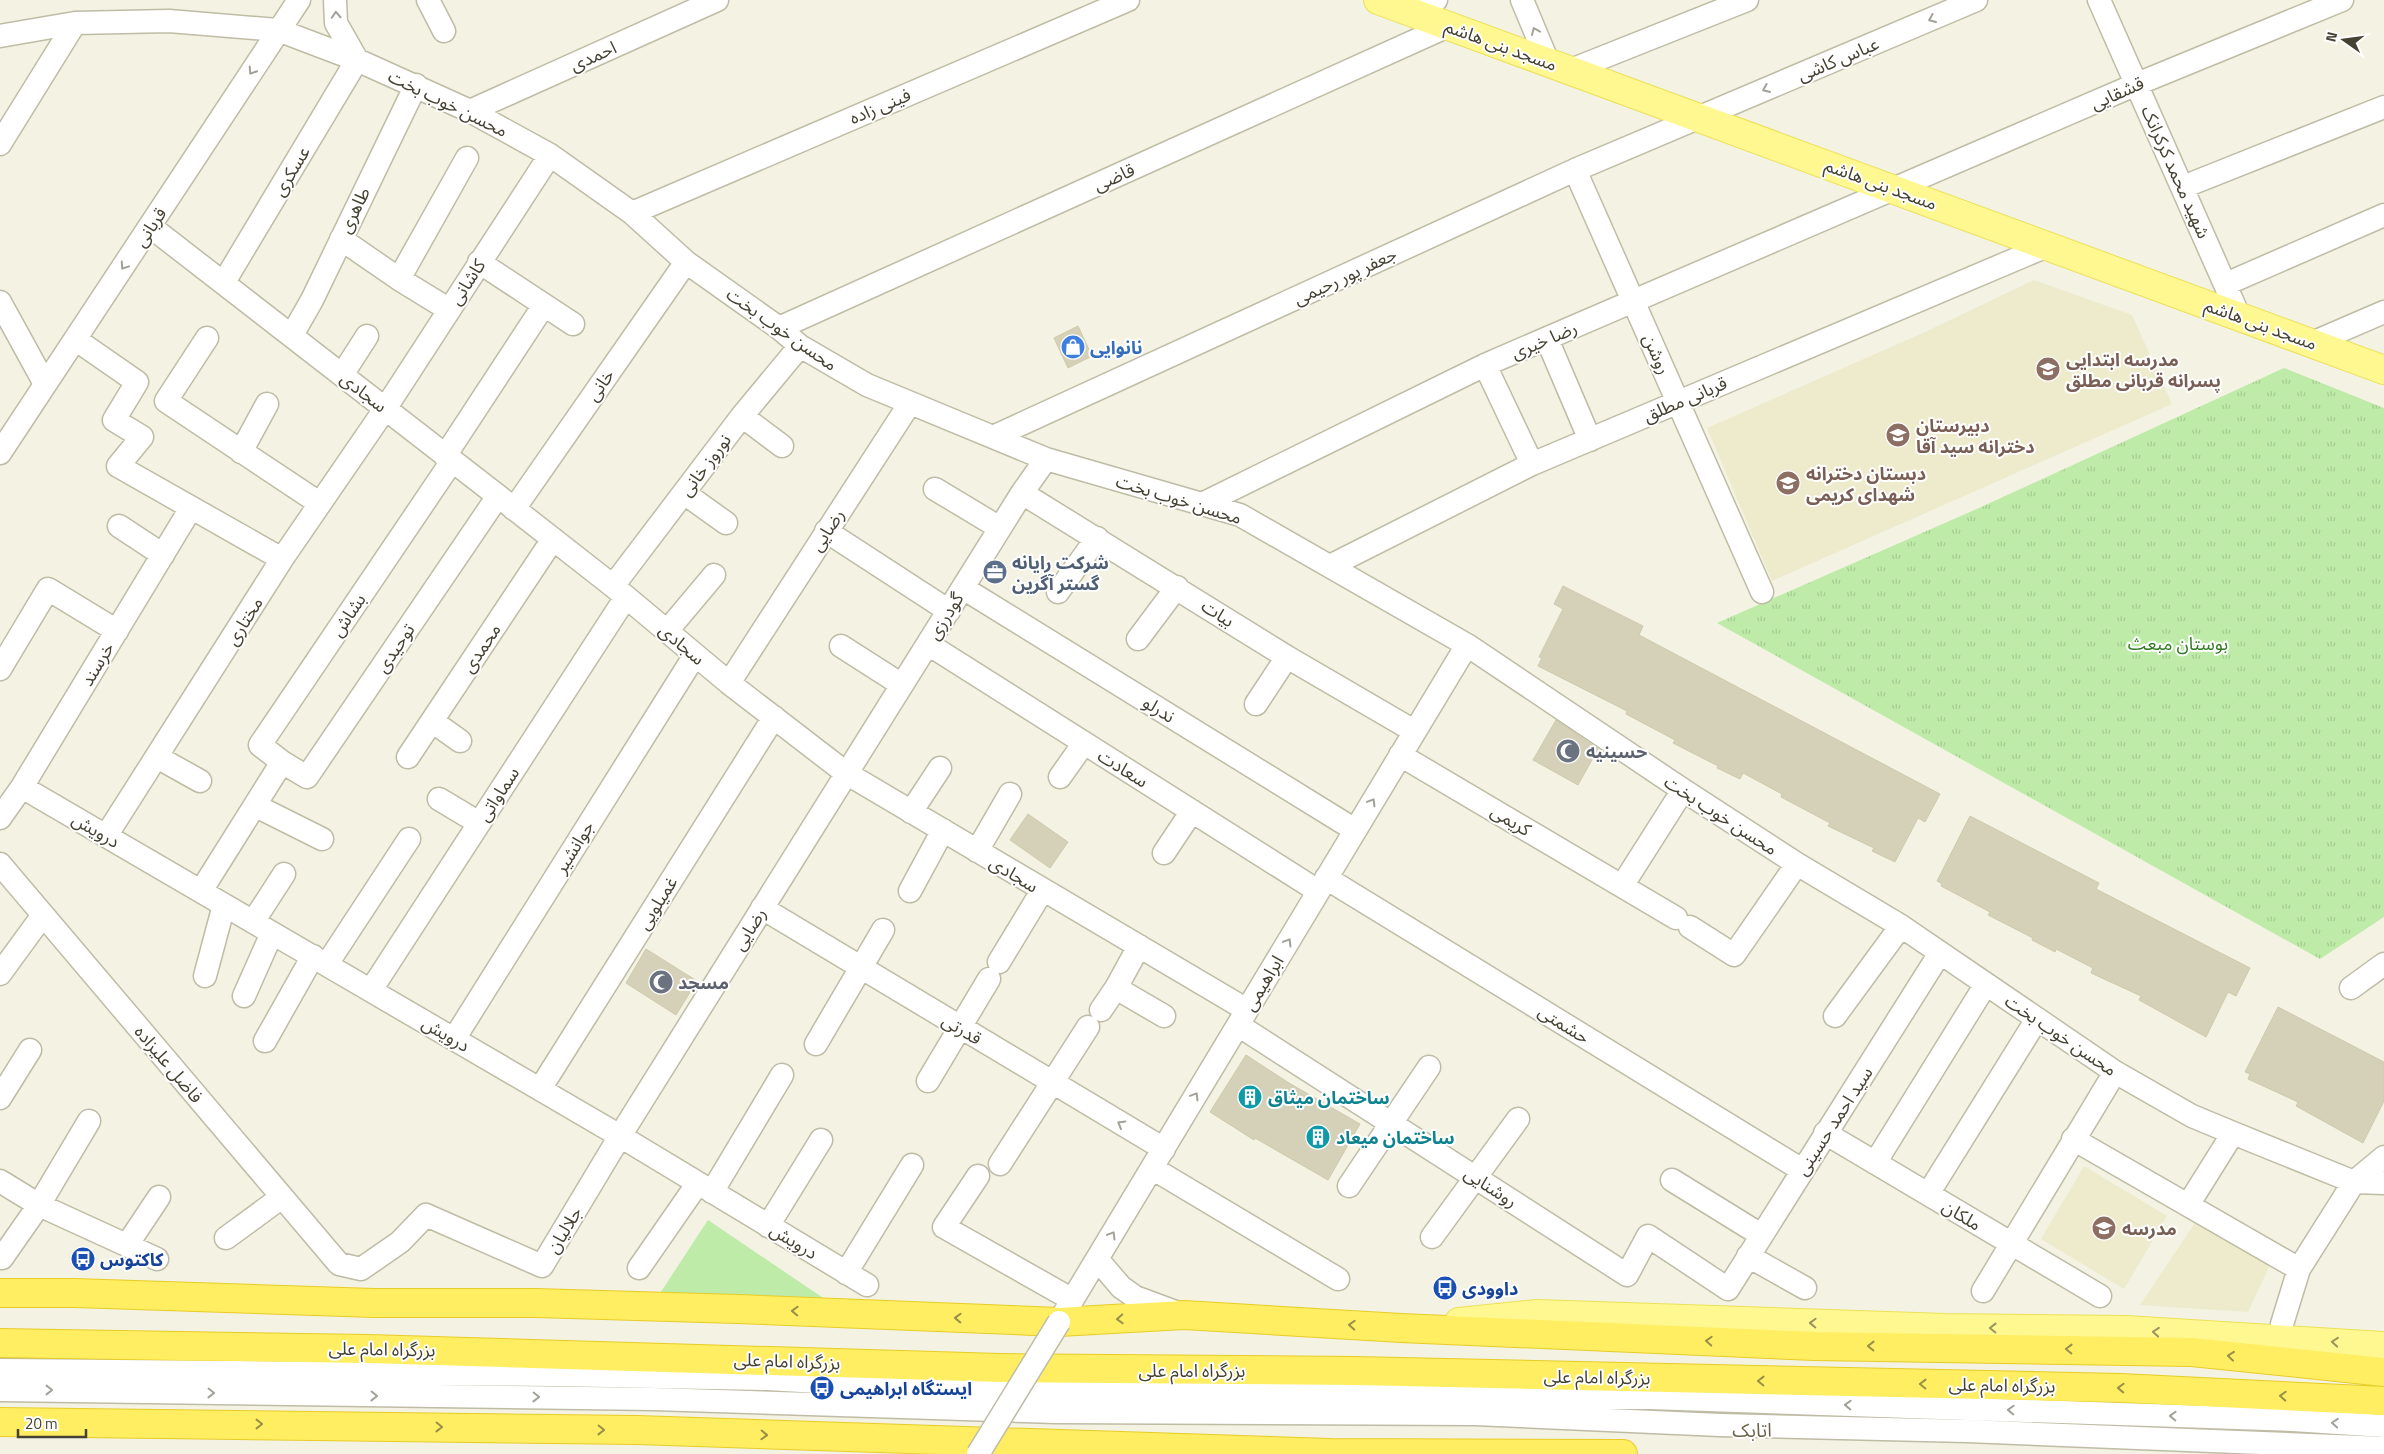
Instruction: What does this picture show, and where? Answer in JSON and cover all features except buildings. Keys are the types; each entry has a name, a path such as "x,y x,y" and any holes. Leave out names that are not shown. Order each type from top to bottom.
{"highway":[{"path":"0,1293 74,1293 374,1303 536,1303 670,1307 1065,1310 1401,1328 1814,1346 2192,1352 2384,1372"},
{"name":"بزرگراه امام علی","path":"0,1344 368,1348 1000,1368 1356,1371 2120,1388 2384,1402"},
{"path":"0,1422 627,1430 1330,1454 1623,1454"}],"main road":[{"name":"مسجد بنی هاشم","path":"1378,0 2384,370"},
{"path":"1401,1328 1537,1314 1945,1328 2126,1330 2384,1346"}],"street":[{"name":"قربانی","path":"0,453 7,428 45,384 151,227 299,0"},
{"path":"335,0 336,23 357,60"},
{"path":"428,0 444,31"},
{"name":"احمدی","path":"470,111 717,0"},
{"name":"فینی زاده","path":"632,213 1128,0"},
{"path":"1410,12 1436,0"},
{"path":"1522,0 1560,66 1747,0"},
{"name":"عباس کاشی","path":"1699,117 1976,0"},
{"name":"شهید محمد کرکرانک","path":"2099,0 2239,316"},
{"name":"قشقایی","path":"1892,189 2137,84 2342,0"},
{"name":"محسن خوب بخت","path":"0,36 75,23 169,21 278,30 416,85 470,111 550,155 632,213 686,262 779,328 800,346 867,385 1046,459 1240,515 1467,645 1797,864 1900,926 2115,1072 2192,1116 2233,1133 2354,1182 2384,1183"},
{"path":"0,144 75,23"},
{"name":"قاضی","path":"779,328 1448,26"},
{"name":"عسکری","path":"224,282 357,60"},
{"name":"طاهری","path":"292,336 312,300 416,85"},
{"path":"2183,188 2384,107"},
{"name":"جعفر پور رحیمی","path":"993,437 1575,170 1699,117"},
{"name":"کاشانی","path":"385,409 550,155"},
{"path":"399,279 468,158"},
{"name":"روشن","path":"1575,170 1762,592"},
{"name":"رضا خیری","path":"1202,504 1485,365 1892,189"},
{"path":"2226,284 2384,214"},
{"name":"سجادی","path":"151,227 506,502 729,683 846,773 1042,891 1139,946 1243,1017"},
{"path":"341,239 448,310"},
{"name":"قربانی مطلق","path":"1330,566 1532,464 2047,246"},
{"path":"479,262 573,324"},
{"name":"خانی","path":"506,502 686,262"},
{"path":"0,302 45,384"},
{"path":"448,458 544,305"},
{"path":"2312,343 2384,312"},
{"path":"342,375 367,336"},
{"path":"207,338 166,401 319,503"},
{"path":"75,339 137,382 114,420 142,437 118,466 188,514"},
{"path":"1547,339 1590,440"},
{"name":"نوروز خانی","path":"619,592 684,493 742,416 800,346"},
{"path":"1485,365 1532,464"},
{"name":"رضایی","path":"729,683 910,403"},
{"path":"241,452 266,404"},
{"name":"مختاری","path":"106,836 158,757 282,559 385,409"},
{"path":"742,416 782,446"},
{"name":"بشاش","path":"282,762 260,745 448,458"},
{"name":"گودرزی","path":"846,773 1022,492 1046,459"},
{"path":"935,489 1000,528"},
{"path":"138,491 282,559"},
{"name":"بیات","path":"1022,492 1287,657 1414,731"},
{"path":"684,493 726,522"},
{"name":"توحیدی","path":"282,762 307,777 506,502"},
{"name":"خرسند","path":"0,818 22,787 188,514"},
{"path":"119,526 163,555"},
{"path":"826,531 949,610"},
{"path":"1058,592 1097,538"},
{"name":"محمدی","path":"408,757 553,539"},
{"path":"667,631 714,575"},
{"path":"1138,639 1177,587"},
{"name":"ندرلو","path":"963,588 1355,830"},
{"path":"0,669 48,589 117,631"},
{"name":"سماواتی","path":"371,990 479,823 619,592"},
{"name":"سعادت","path":"928,644 1192,811 1322,884"},
{"name":"ابراهیمی","path":"978,1454 1098,1259 1467,645"},
{"path":"841,646 902,685"},
{"name":"جوانشیر","path":"454,1039 695,655"},
{"path":"1256,704 1287,657"},
{"name":"غمیلویی","path":"540,1089 774,717"},
{"path":"432,721 460,741"},
{"path":"1060,777 1084,743"},
{"name":"کریمی","path":"1400,755 1683,922 1734,955 1797,864"},
{"path":"158,757 200,781"},
{"path":"201,891 282,762"},
{"path":"911,812 940,768"},
{"name":"رضایی","path":"620,1136 846,773"},
{"name":"درویش","path":"22,787 620,1136 867,1285"},
{"path":"1622,886 1683,790"},
{"path":"977,852 1010,794"},
{"path":"439,799 479,823"},
{"path":"256,806 322,839"},
{"path":"1164,853 1192,811"},
{"path":"910,892 943,830"},
{"path":"265,1041 320,960 409,839"},
{"name":"فاضل علیزاده","path":"0,864 338,1264"},
{"path":"244,996 263,927 284,874"},
{"name":"حشمتی","path":"1322,884 1802,1170"},
{"path":"928,1081 1042,891"},
{"path":"205,976 224,905"},
{"name":"قدرتی","path":"762,908 1052,1084 1164,1149"},
{"path":"0,974 43,915"},
{"path":"1835,1016 1900,926"},
{"path":"816,1044 883,930"},
{"path":"1000,1164 1094,1018 1116,988 1139,946"},
{"name":"سید احمد حسینی","path":"1728,1289 1940,953"},
{"path":"2351,988 2384,964"},
{"path":"1874,1163 1986,984"},
{"path":"1116,988 1164,1016"},
{"name":"روشنایی","path":"1243,1017 1392,1123 1627,1275 1648,1236 1728,1289"},
{"path":"1928,1194 2037,1019"},
{"path":"0,1098 30,1050"},
{"path":"1349,1186 1429,1067"},
{"path":"1983,1290 2115,1072"},
{"path":"639,1268 705,1187 782,1075"},
{"path":"1432,1237 1518,1119"},
{"path":"2,1258 39,1205 89,1121"},
{"name":"ملکان","path":"1825,1133 2100,1296"},
{"path":"2188,1204 2233,1133"},
{"name":"جلالیان","path":"338,1264 361,1269 400,1242 426,1215 542,1266 620,1136"},
{"path":"2074,1139 2299,1268"},
{"path":"768,1226 821,1140"},
{"path":"2282,1324 2299,1268 2354,1182 2384,1157"},
{"path":"846,1273 912,1164"},
{"path":"1152,1168 1338,1279"},
{"path":"978,1176 944,1227 1065,1310"},
{"path":"1672,1180 1761,1236"},
{"path":"0,1181 39,1205 158,1259"},
{"path":"127,1245 159,1197"},
{"path":"226,1238 282,1198"},
{"path":"1748,1256 1804,1288"},
{"path":"1098,1259 1121,1288 1136,1297 1184,1315"},
{"path":"0,1370 555,1375 767,1379 950,1389 1650,1398 2264,1419 2384,1426"},
{"path":"0,1390 653,1399 1056,1412 1475,1414 1720,1425 1967,1431 2384,1448"}],"shaded area":[{"path":"2034,280 2132,315 2172,404 1772,581 1707,428 1923,333"},
{"name":"مدرسه","path":"2084,1166 2167,1216 2124,1289 2041,1239"},
{"name":"مدرسه","path":"2195,1223 2270,1265 2248,1312 2140,1305"}],"green space":[{"name":"بوستان مبعث","path":"2284,368 2384,408 2384,917 2320,959 1717,623 1979,508"},
{"path":"708,1220 841,1310 653,1304"}],"place":[{"name":"نانوایی","path":"1073,347"},
{"name":"مدرسه ابتدایی پسرانه قربانی مطلق","path":"2048,369"},
{"name":"دبیرستان دخترانه سید آقا","path":"1898,435"},
{"name":"دبستان دخترانه شهدای کریمی","path":"1788,483"},
{"name":"شرکت رایانه گستر آگرین","path":"995,572"},
{"name":"حسینیه","path":"1568,751"},
{"name":"مسجد","path":"661,982"},
{"name":"ساختمان میثاق","path":"1250,1097"},
{"name":"ساختمان میعاد","path":"1318,1137"},
{"name":"مدرسه","path":"2104,1228"},
{"name":"کاکتوس","path":"83,1259"},
{"name":"داوودی","path":"1445,1288"},
{"name":"ایستگاه ابراهیمی","path":"822,1388"}],"district":[{"name":"اتابک","path":"1752,1429"}]}
